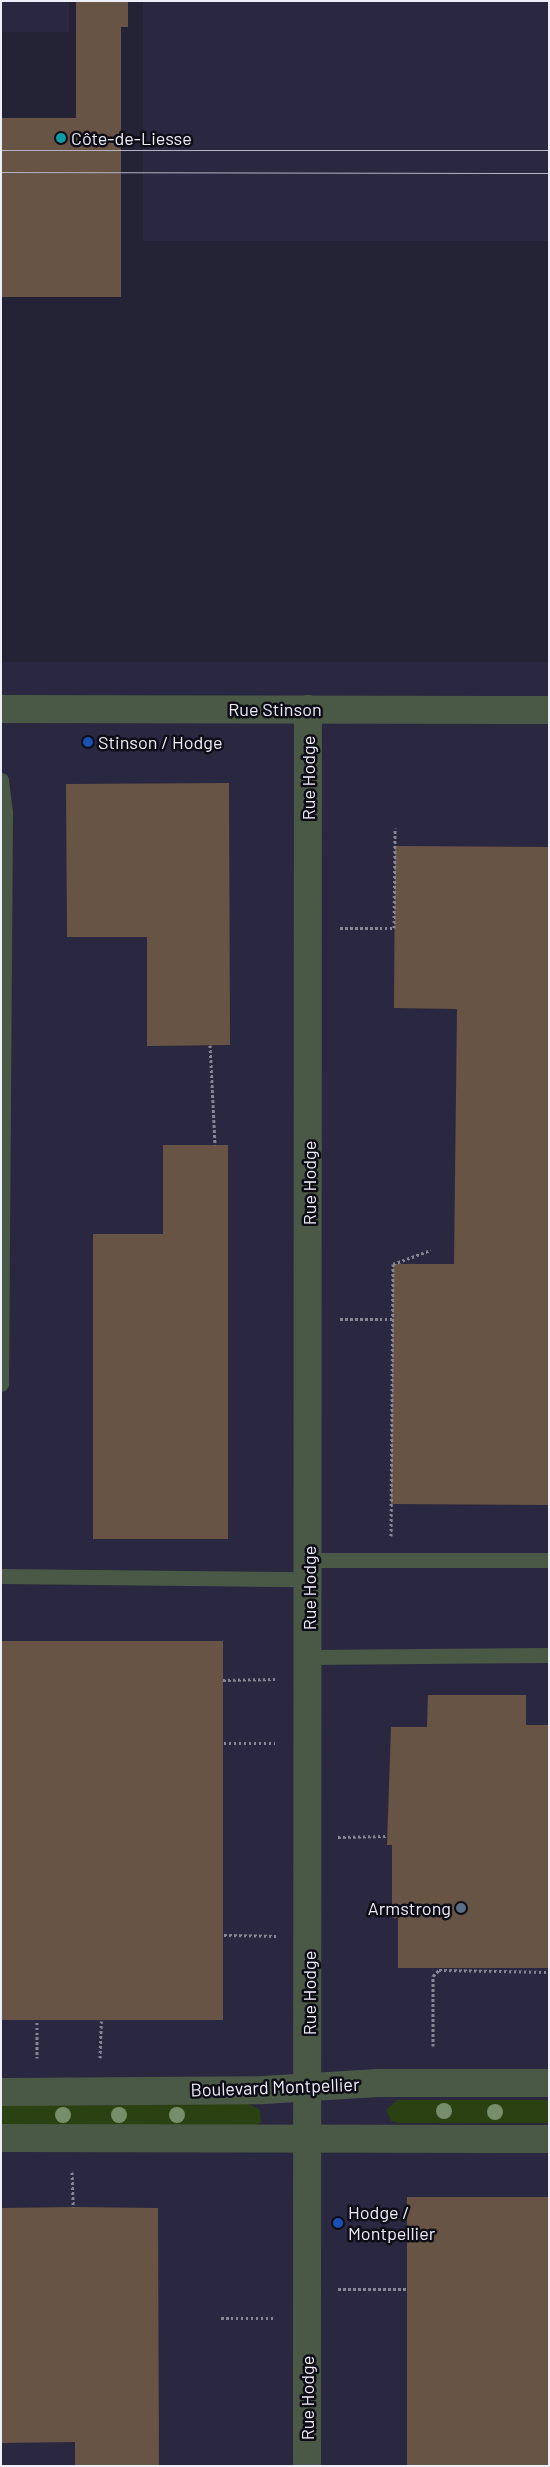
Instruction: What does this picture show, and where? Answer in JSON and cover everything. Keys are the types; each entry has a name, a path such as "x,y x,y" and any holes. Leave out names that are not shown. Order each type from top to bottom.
{"street":[{"name":"Rue Stinson","path":"1,709 549,710"},
{"name":"Rue Hodge","path":"307,2466 309,1657 308,709"},
{"name":"Boulevard Montpellier","path":"1,2092 263,2090 308,2086 549,2084"},
{"path":"1,2138 308,2137 549,2139"}],"lane":[{"path":"1,780 5,814 1,1384"},
{"path":"1,1576 309,1569 390,1560 549,1560"},
{"path":"309,1657 549,1655"}],"path":[{"path":"340,928 394,928 395,828"},
{"path":"210,1045 215,1145"},
{"path":"390,1560 393,1264 431,1250"},
{"path":"340,1319 393,1319"},
{"path":"223,1680 276,1679"},
{"path":"224,1743 276,1743"},
{"path":"338,1837 387,1836"},
{"path":"224,1935 276,1936"},
{"path":"433,2046 433,1976 439,1970 549,1972"},
{"path":"100,2058 101,2021"},
{"path":"37,2022 38,2058"},
{"path":"72,2172 73,2208"},
{"path":"338,2289 407,2289"},
{"path":"221,2318 275,2318"}],"shaded area":[{"path":"1,1 69,1 69,32 1,32"},
{"path":"143,1 549,1 549,241 143,241"},
{"path":"1,662 549,662 549,2466 1,2466"}],"green space":[{"path":"397,2100 549,2100 549,2123 399,2123 391,2121 386,2110"},
{"path":"247,2103 260,2110 261,2122 257,2125 1,2128 1,2104"}],"building":[{"name":"Côte-de-Liesse","path":"76,1 128,1 128,27 121,27 121,297 1,297 1,118 76,118"},
{"path":"229,783 230,1045 147,1046 147,937 67,937 66,784"},
{"path":"395,846 549,847 549,1505 391,1504 393,1264 454,1264 457,1009 394,1008"},
{"path":"163,1145 228,1145 228,1539 93,1539 93,1234 163,1234"},
{"path":"1,1641 223,1641 223,2020 1,2020"},
{"path":"428,1695 526,1695 526,1725 549,1725 548,1968 398,1968 398,1918 392,1918 392,1845 387,1845 391,1727 427,1727"},
{"path":"407,2197 549,2197 549,2466 407,2466"},
{"path":"1,2208 158,2208 159,2466 75,2466 75,2442 1,2443"}],"tram line":[{"path":"1,150 549,150"},
{"path":"1,172 549,173"}],"place":[{"name":"Côte-de-Liesse","path":"61,138"},
{"name":"Stinson / Hodge","path":"88,742"},
{"name":"Armstrong","path":"461,1908"},
{"name":"Hodge / Montpellier","path":"338,2223"}]}
